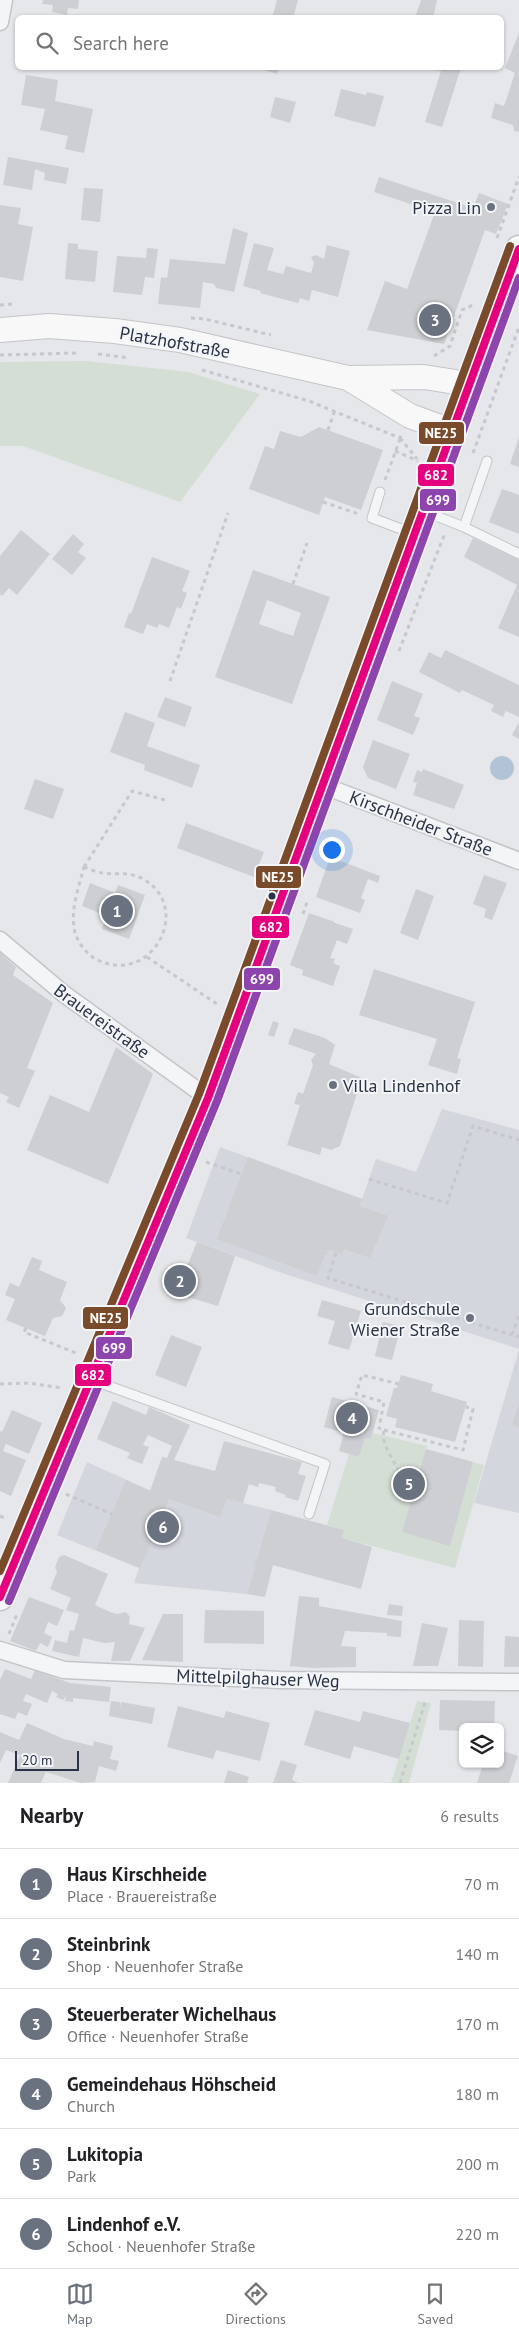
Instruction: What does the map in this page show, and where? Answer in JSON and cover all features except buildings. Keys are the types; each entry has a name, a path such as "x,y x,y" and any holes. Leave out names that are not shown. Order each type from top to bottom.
{"main road":[{"path":"0,1597 208,1098 468,384 507,247"},
{"name":"Platzhofstraße","path":"0,330 49,326 115,331 180,340 348,378 424,376 468,384"},
{"name":"Platzhofstraße","path":"348,378 410,416 451,432"}],"street":[{"path":"0,22 4,0"},
{"name":"Kirschheider Straße","path":"322,785 519,861"},
{"name":"Brauereistraße","path":"0,940 64,994 208,1098"},
{"name":"Mittelpilghauser Weg","path":"0,1650 64,1670 287,1680 519,1682"}],"lane":[{"path":"464,527 487,461"},
{"path":"380,492 372,518 464,527 519,554"},
{"path":"92,1380 325,1464 309,1514"}],"path":[{"path":"507,247 519,177"},
{"path":"429,358 450,346 462,310 472,307 475,298"},
{"path":"0,355 81,352"},
{"path":"90,354 138,359"},
{"path":"196,368 335,410 400,438 418,461"},
{"path":"328,430 335,410"},
{"path":"380,492 410,416"},
{"path":"323,502 372,518"},
{"path":"170,681 228,513"},
{"path":"292,584 307,543"},
{"path":"84,867 101,873 129,874 143,879 155,889 163,902 166,916 164,932 158,946 147,956 133,964 118,966 103,963 89,955 79,943 74,929 73,914 84,867 132,791 165,800"},
{"path":"147,956 217,1004"},
{"path":"369,1179 447,1203 472,1126 519,1140"},
{"path":"184,1155 241,1174"},
{"path":"336,1252 328,1278 519,1337"},
{"path":"512,1335 519,1316"},
{"path":"26,1328 24,1332 76,1353"},
{"path":"399,1384 362,1375 356,1394 384,1402 379,1428 384,1430 463,1450 473,1409 466,1407"},
{"path":"0,1384 29,1383 63,1388"},
{"path":"384,1430 383,1435 388,1450 403,1478 416,1482"},
{"path":"66,1494 112,1514"},
{"path":"400,1783 432,1682"}],"shaded area":[{"path":"86,361 188,372 260,394 180,502 23,446 0,446 0,362"},
{"name":"Grundschule Wiener Straße","path":"442,1109 519,1130 519,1349 285,1274 186,1238 220,1147 362,1199 376,1159 416,1172"},
{"path":"519,1349 519,1513 474,1503"},
{"path":"373,1433 427,1446 426,1449 484,1465 455,1568 342,1538 344,1530 327,1525 349,1454 359,1457 365,1438 371,1439"},
{"path":"87,1462 169,1499 219,1518 227,1499 271,1510 247,1594 134,1583 139,1568 57,1535"},
{"path":"417,1701 431,1703 409,1783 391,1783"}],"water":[{"path":"502,756 507,757 513,763 513,773 507,779 502,780 497,779 491,773 490,768 491,763 497,757"}],"transit line":[{"name":"NE25","path":"0,1571 199,1094 510,246"},
{"name":"682","path":"0,1597 208,1098 519,249"},
{"name":"699","path":"9,1601 217,1101 519,278"}],"place":[{"name":"Pizza Lin","path":"491,207"},
{"name":"Steuerberater Wichelhaus","path":"435,320"},
{"name":"Haus Kirschheide","path":"117,911"},
{"name":"Villa Lindenhof","path":"333,1085"},
{"name":"Steinbrink","path":"180,1281"},
{"name":"Grundschule Wiener Straße","path":"470,1318"},
{"name":"Gemeindehaus Höhscheid","path":"352,1418"},
{"name":"Lukitopia","path":"409,1484"},
{"name":"Lindenhof e.V.","path":"163,1527"}]}
